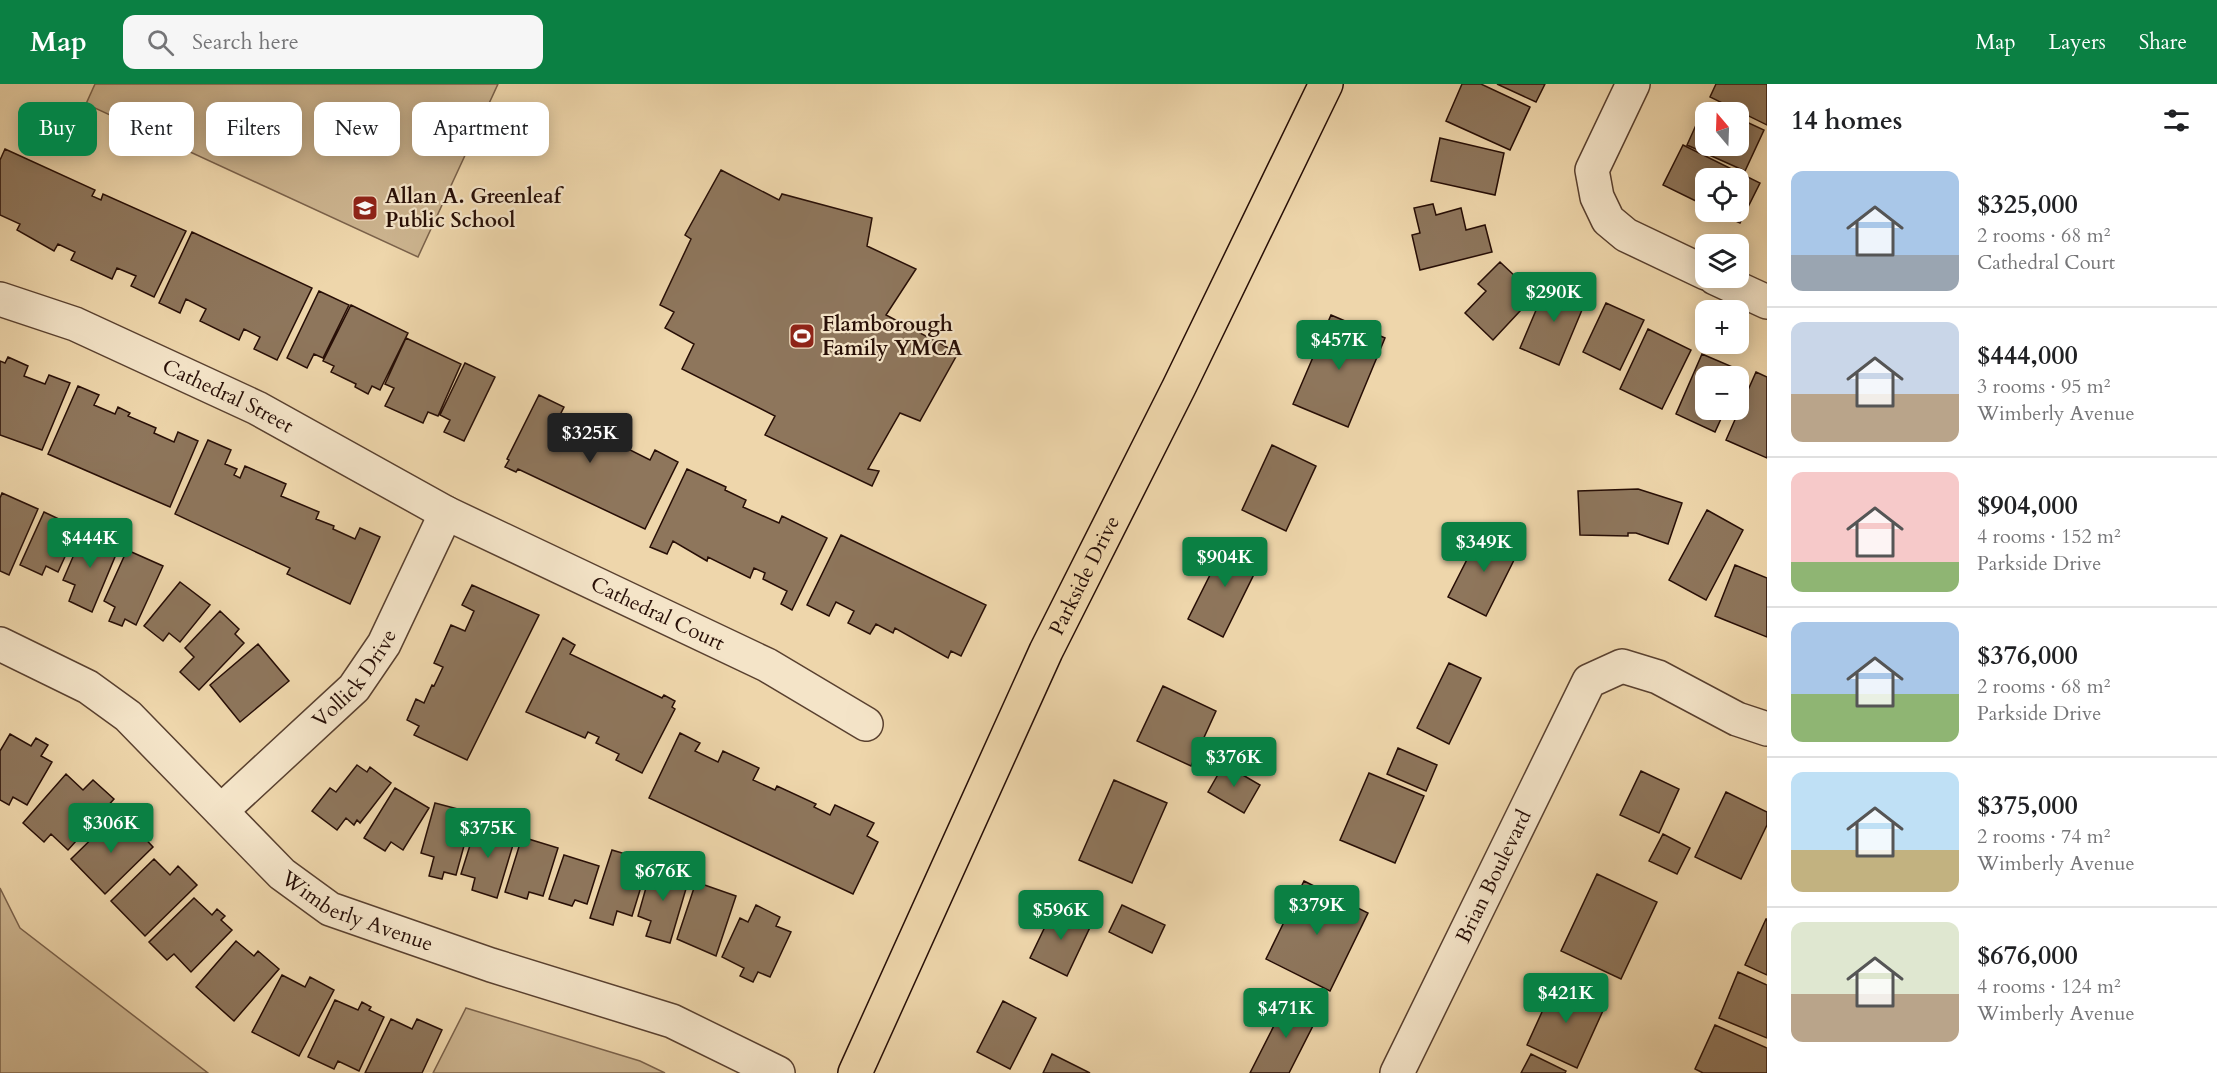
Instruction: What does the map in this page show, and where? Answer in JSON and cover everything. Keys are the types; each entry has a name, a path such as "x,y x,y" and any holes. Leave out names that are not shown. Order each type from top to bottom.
{"main road":[{"name":"Parkside Drive","path":"855,1073 1046,651 1179,387 1326,84"}],"street":[{"path":"1633,84 1592,170 1597,197 1608,220 1626,235 1695,268"},
{"path":"1737,288 1767,302"},
{"name":"Cathedral Street","path":"0,299 75,324 257,408 446,513"},
{"name":"Cathedral Court","path":"446,513 767,665 866,723"},
{"name":"Vollick Drive","path":"221,812 354,688 384,644 446,513"},
{"name":"Wimberly Avenue","path":"0,644 59,671 112,703 143,729 282,874 330,909 491,965 672,1021 778,1073"},
{"name":"Brian Boulevard","path":"1397,1073 1589,681 1622,666 1659,677 1737,719 1767,729"}],"shaded area":[{"path":"95,84 498,84 490,102 412,102 412,156 465,156 418,257 194,154 194,102 109,102 109,115 97,109 97,102 87,102"},
{"path":"0,888 20,928 208,1073 0,1073"},
{"path":"466,1008 640,1061 665,1073 433,1073"}],"building":[{"path":"1462,84 1481,84 1530,107 1510,150 1446,121"},
{"path":"1497,84 1545,84 1536,102"},
{"path":"1716,84 1767,84 1767,125 1749,116 1749,102 1720,102 1710,97"},
{"path":"1749,123 1764,130 1746,168 1738,168 1712,156 1749,156"},
{"path":"1695,127 1695,149 1687,145"},
{"path":"1440,138 1504,153 1495,195 1431,181"},
{"path":"1683,145 1695,151 1695,156 1705,156 1730,168 1695,168 1695,201 1663,185"},
{"path":"5,149 95,190 92,196 101,200 103,194 186,231 154,297 131,286 136,276 117,268 112,279 71,260 75,252 58,244 54,251 17,230 20,224 0,215 0,160"},
{"name":"Flamborough Family YMCA","path":"721,170 779,200 782,194 872,218 867,246 916,269 886,315 958,353 920,421 900,413 868,469 879,471 872,486 765,435 775,416 682,369 694,344 665,328 674,312 660,305 691,239 685,235"},
{"path":"1749,178 1760,183 1749,205"},
{"path":"1433,204 1436,215 1461,208 1466,230 1485,225 1492,252 1420,270 1412,235 1420,233 1414,208"},
{"path":"192,232 312,288 277,360 254,349 260,337 244,329 239,340 200,321 206,309 186,299 180,313 159,303"},
{"path":"1500,262 1535,295 1493,340 1465,313 1486,291 1478,284"},
{"path":"1548,282 1587,298 1559,365 1520,348"},
{"path":"319,291 349,305 323,358 314,354 307,368 287,358"},
{"path":"1606,303 1644,320 1620,370 1583,352"},
{"path":"351,305 408,333 380,390 372,386 368,394 355,387 356,384 331,372 334,366 323,361"},
{"path":"1331,315 1385,338 1348,427 1293,404"},
{"path":"1648,329 1691,350 1662,409 1620,389"},
{"path":"406,338 461,364 438,416 428,412 423,423 385,406 394,388 385,384"},
{"path":"1702,354 1730,366 1697,366"},
{"path":"8,357 28,366 24,376 45,384 49,375 70,383 42,450 0,435 0,361 5,363"},
{"path":"465,363 495,377 464,441 444,432 450,420 440,415"},
{"path":"1695,370 1695,420 1720,420 1715,432 1676,414"},
{"path":"1756,372 1767,377 1767,458 1726,440 1735,420 1749,420 1749,388"},
{"path":"78,386 99,395 94,405 115,414 118,407 130,413 128,416 156,428 154,433 174,442 178,432 198,441 170,507 48,454"},
{"path":"539,395 564,407 558,419 566,423 570,416 604,433 606,430 621,437 620,440 630,445 628,449 650,460 655,450 678,462 645,529 518,469 516,472 505,467"},
{"path":"208,440 231,450 225,464 237,469 234,475 240,478 245,466 286,484 281,496 319,512 316,519 334,526 333,529 355,539 360,528 380,537 350,604 287,574 290,568 175,514"},
{"path":"1272,445 1316,466 1286,531 1242,510"},
{"path":"687,469 726,487 725,490 746,500 743,507 779,523 782,516 827,538 792,610 781,604 787,591 763,579 765,573 754,568 750,578 708,557 707,561 673,541 667,554 650,547"},
{"path":"1638,489 1682,503 1668,544 1636,533 1628,533 1628,536 1580,535 1578,491"},
{"path":"2,493 38,509 9,575 0,571 0,498"},
{"path":"1707,510 1743,530 1706,600 1669,580"},
{"path":"44,512 78,528 58,572 46,566 42,575 20,565"},
{"path":"85,529 110,540 107,547 117,552 92,612 69,601 75,585 63,580"},
{"path":"1482,530 1520,548 1486,616 1448,597"},
{"path":"841,535 986,605 961,656 951,651 948,658 895,628 893,633 876,624 870,634 848,623 854,611 836,602 829,616 807,605"},
{"path":"1228,539 1263,556 1223,637 1188,619"},
{"path":"127,550 163,566 136,625 125,619 122,626 109,621 115,607 104,601"},
{"path":"1735,565 1767,578 1767,637 1715,616"},
{"path":"180,582 210,605 180,642 169,633 163,641 144,626"},
{"path":"472,585 539,615 467,760 414,735 419,726 407,720 416,699 424,703 443,667 434,663 451,625 465,631 474,611 462,605"},
{"path":"220,611 239,629 235,634 244,643 199,690 180,672 194,657 185,648"},
{"path":"563,638 575,645 570,654 662,698 664,695 675,701 672,707 675,709 642,773 616,760 619,754 596,743 599,737 588,732 585,738 526,712"},
{"path":"258,644 289,681 240,722 210,685"},
{"path":"1449,663 1481,678 1449,744 1417,728"},
{"path":"1163,686 1216,711 1191,766 1137,741"},
{"path":"680,733 700,743 695,751 718,762 723,751 759,768 753,780 775,790 777,786 816,804 814,807 830,815 835,805 874,823 867,836 878,842 853,894 649,798"},
{"path":"10,734 31,746 36,738 48,745 41,756 52,762 27,805 13,797 9,805 0,800 0,751"},
{"path":"1398,748 1437,765 1426,791 1387,774"},
{"path":"1224,764 1260,785 1244,813 1208,792"},
{"path":"357,765 367,772 370,767 391,783 360,823 357,820 354,825 346,818 337,830 312,811 330,788 336,792"},
{"path":"1641,771 1679,789 1659,833 1620,815"},
{"path":"1369,773 1424,796 1395,863 1340,840"},
{"path":"66,774 83,790 93,780 114,799 68,850 51,834 44,842 23,823"},
{"path":"1114,780 1167,803 1132,883 1079,860"},
{"path":"395,788 429,808 403,850 391,842 385,851 364,838"},
{"path":"1726,792 1767,812 1767,825 1741,879 1695,857"},
{"path":"435,803 473,813 456,875 444,872 442,879 429,876 434,857 421,853"},
{"path":"115,816 130,833 135,828 153,847 105,894 71,859"},
{"path":"477,823 516,835 497,898 472,890 475,878 461,874"},
{"path":"1663,834 1690,848 1677,874 1649,861"},
{"path":"522,837 558,848 543,896 529,892 527,899 505,892"},
{"path":"612,850 649,861 632,916 617,911 613,925 590,918"},
{"path":"564,855 599,866 587,904 575,900 572,906 549,899"},
{"path":"154,859 170,875 178,866 197,885 145,936 111,901"},
{"path":"653,863 679,870 676,878 688,882 670,943 646,936 651,921 638,916"},
{"path":"1597,874 1657,902 1621,979 1561,951"},
{"path":"1304,881 1368,913 1330,991 1266,959"},
{"path":"696,882 736,896 716,956 677,939"},
{"path":"194,898 212,915 217,909 225,916 221,920 232,930 191,972 174,954 167,960 149,942"},
{"path":"756,905 780,917 776,926 791,932 770,977 758,972 753,982 740,976 744,968 722,957 740,918 748,922"},
{"path":"1122,905 1165,925 1152,953 1109,932"},
{"path":"1055,906 1092,923 1067,976 1030,958"},
{"path":"1767,919 1767,975 1745,965"},
{"path":"236,941 254,956 258,951 279,969 234,1021 196,987"},
{"path":"1738,972 1767,985 1767,1038 1719,1018"},
{"path":"282,975 305,987 310,977 334,990 299,1056 252,1032"},
{"path":"1556,981 1606,1004 1577,1068 1527,1045"},
{"path":"1288,998 1319,1014 1289,1073 1250,1073"},
{"path":"335,1000 358,1010 362,1002 371,1007 369,1010 384,1017 359,1071 338,1061 334,1069 308,1057"},
{"path":"1003,1001 1036,1018 1010,1069 977,1052"},
{"path":"391,1019 412,1029 417,1019 442,1030 422,1073 365,1073"},
{"path":"1715,1025 1767,1048 1767,1073 1703,1073 1695,1069"},
{"path":"1052,1054 1090,1073 1043,1073"},
{"path":"1531,1054 1566,1071 1565,1073 1521,1073"}],"place":[{"name":"Allan A. Greenleaf Public School","path":"365,208"},
{"name":"Flamborough Family YMCA","path":"802,336"}]}
